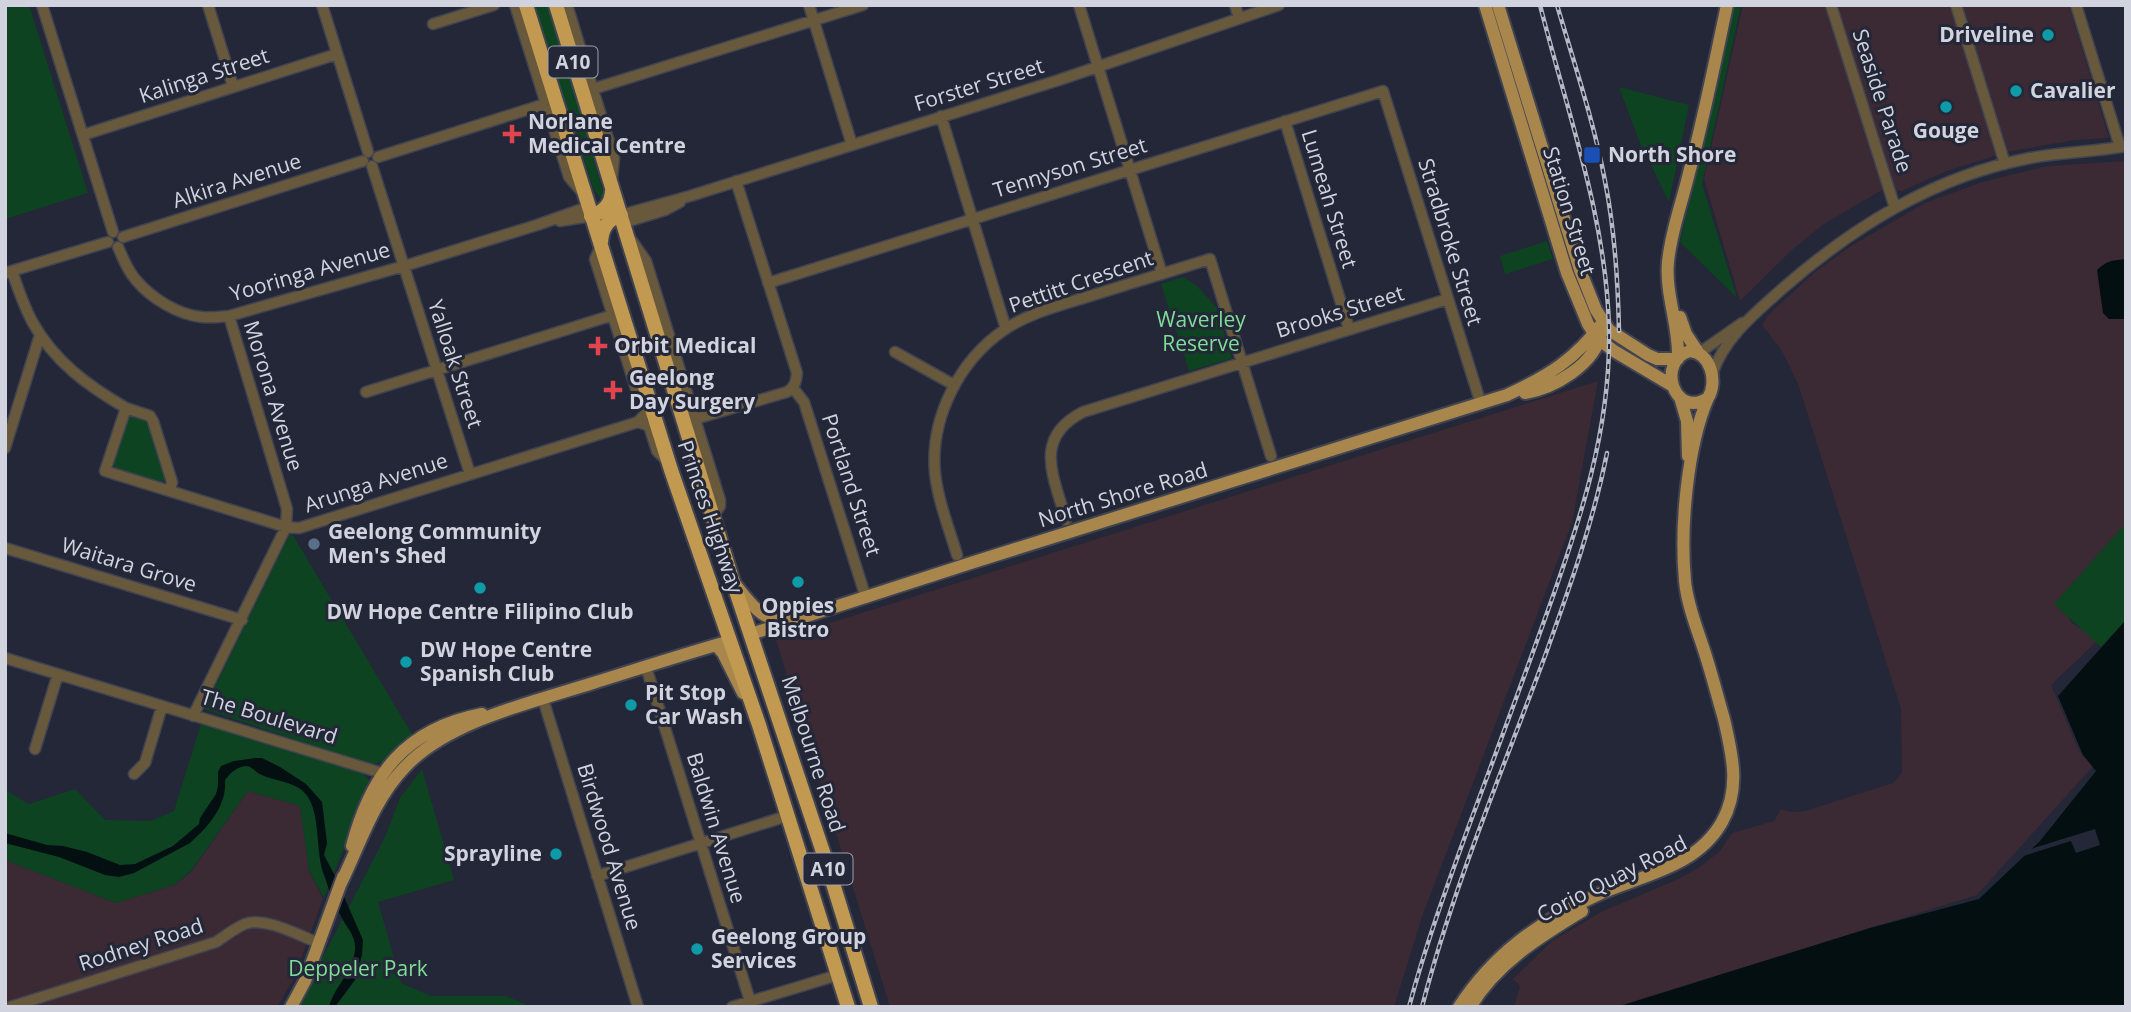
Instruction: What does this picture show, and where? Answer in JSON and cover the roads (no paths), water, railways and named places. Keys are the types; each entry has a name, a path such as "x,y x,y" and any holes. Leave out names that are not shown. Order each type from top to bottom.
{"highway":[{"name":"Princes Highway","path":"526,5 606,215 713,516 751,634"},
{"name":"A10","path":"556,5 612,187"},
{"path":"606,215 612,187"},
{"name":"Princes Highway","path":"606,215 601,246 723,643"},
{"path":"723,643 751,634"},
{"name":"Melbourne Road","path":"751,634 871,1007"},
{"name":"Melbourne Road","path":"723,643 755,714 848,1007"}],"main road":[{"name":"Station Street","path":"1485,5 1567,273 1584,316 1597,337"},
{"name":"Station Street","path":"1498,5 1580,270 1603,322 1619,338 1648,355 1657,359 1678,358"},
{"path":"1677,391 1672,375 1678,358 1678,341 1669,290 1668,264 1674,224 1689,175 1727,5"},
{"path":"1597,337 1677,391 1685,401 1695,403 1708,398 1713,388 1712,375 1708,364 1686,334 1674,286 1675,256 1689,175"},
{"name":"North Shore Road","path":"751,634 1369,437 1507,395 1532,392 1564,377 1593,352 1603,322"},
{"path":"1678,358 1688,351 1698,352"},
{"name":"Corio Quay Road","path":"1677,391 1687,421 1689,481"},
{"name":"Corio Quay Road","path":"1458,1007 1512,957 1545,934 1599,902 1685,866 1703,855 1717,840 1733,813 1740,781 1734,738 1695,624 1685,583 1684,529 1689,481 1699,422 1708,398"},
{"path":"734,584 760,613 786,623"},
{"path":"291,1007 305,981 341,883 379,803 388,776 435,742 508,709 723,643"},
{"name":"Corio Quay Road","path":"1469,1007 1480,984"}],"street":[{"name":"Yooringa Avenue","path":"43,5 124,262 136,281 166,304 183,312 201,317 229,316 537,225 606,215"},
{"path":"208,5 233,86"},
{"name":"Yalloak Street","path":"322,5 470,474"},
{"path":"433,24 494,5"},
{"path":"515,5 569,177 646,261 720,503 713,516"},
{"path":"566,5 614,159 612,187"},
{"path":"808,5 852,145"},
{"path":"593,89 863,5"},
{"path":"1079,5 1162,274"},
{"path":"1235,5 1239,18"},
{"name":"Forster Street","path":"606,215 690,196 1098,68 1279,5"},
{"name":"Seaside Parade","path":"1831,5 1895,208"},
{"path":"1956,5 2005,163"},
{"path":"1712,375 1722,351 1750,318 1836,245 1895,208 1951,181 2005,163 2123,147 2076,5"},
{"name":"Kalinga Street","path":"82,135 337,54"},
{"name":"Tennyson Street","path":"768,283 1383,91"},
{"name":"Stradbroke Street","path":"1383,91 1480,404"},
{"name":"Alkira Avenue","path":"9,272 545,104"},
{"path":"941,116 1006,329"},
{"name":"Lumeah Street","path":"1285,121 1349,329"},
{"path":"695,419 787,392 793,388 797,373 736,181"},
{"path":"601,246 595,258 637,392 650,404"},
{"name":"Pettitt Crescent","path":"957,555 937,489 934,460 940,421 954,384 981,351 1006,329 1041,311 1210,259 1242,363"},
{"path":"9,272 28,314 50,349 74,373 100,393 126,408 150,416 172,482 170,490"},
{"name":"Brooks Street","path":"1066,520 1049,464 1053,441 1062,427 1083,412 1448,299"},
{"path":"366,393 613,315"},
{"name":"Morona Avenue","path":"229,316 287,509 286,527"},
{"path":"1698,352 1750,318"},
{"path":"5,448 11,413 40,335"},
{"path":"895,352 954,384"},
{"path":"1242,363 1271,456"},
{"name":"Portland Street","path":"793,388 804,402 866,598"},
{"name":"Arunga Avenue","path":"193,716 286,527 299,528 638,422 650,404"},
{"path":"126,408 104,472 286,527"},
{"path":"638,422 649,426 657,451 668,463"},
{"name":"Waitara Grove","path":"5,548 242,620"},
{"name":"The Boulevard","path":"5,658 388,776"},
{"name":"Baldwin Avenue","path":"646,667 750,1001"},
{"path":"34,749 58,674"},
{"name":"Birdwood Avenue","path":"543,699 638,1007"},
{"path":"134,774 145,763 162,706"},
{"path":"597,876 788,816"},
{"name":"Rodney Road","path":"10,1007 216,942 245,924 257,922 271,925 319,943"},
{"path":"732,1007 838,975"}],"railway":[{"path":"1409,1007 1444,896 1571,544 1591,474 1605,403 1609,330 1601,247 1584,166 1540,5"},
{"path":"1557,5 1605,181 1615,256 1619,331"},
{"path":"1422,1007 1463,874 1571,581 1588,530 1607,453"}],"place":[{"name":"Driveline","path":"2048,35"},
{"name":"Cavalier","path":"2016,91"},
{"name":"Gouge","path":"1946,107"},
{"name":"Norlane Medical Centre","path":"512,134"},
{"name":"North Shore","path":"1592,155"},
{"name":"Orbit Medical","path":"598,346"},
{"name":"Geelong Day Surgery","path":"613,390"},
{"name":"Geelong Community Men's Shed","path":"314,544"},
{"name":"Oppies Bistro","path":"798,582"},
{"name":"DW Hope Centre Filipino Club","path":"480,588"},
{"name":"DW Hope Centre Spanish Club","path":"406,662"},
{"name":"Pit Stop Car Wash","path":"631,705"},
{"name":"Sprayline","path":"556,854"},
{"name":"Geelong Group Services","path":"697,949"}],"park label":[{"name":"Waverley Reserve","path":"1201,332"},
{"name":"Deppeler Park","path":"358,969"}]}
